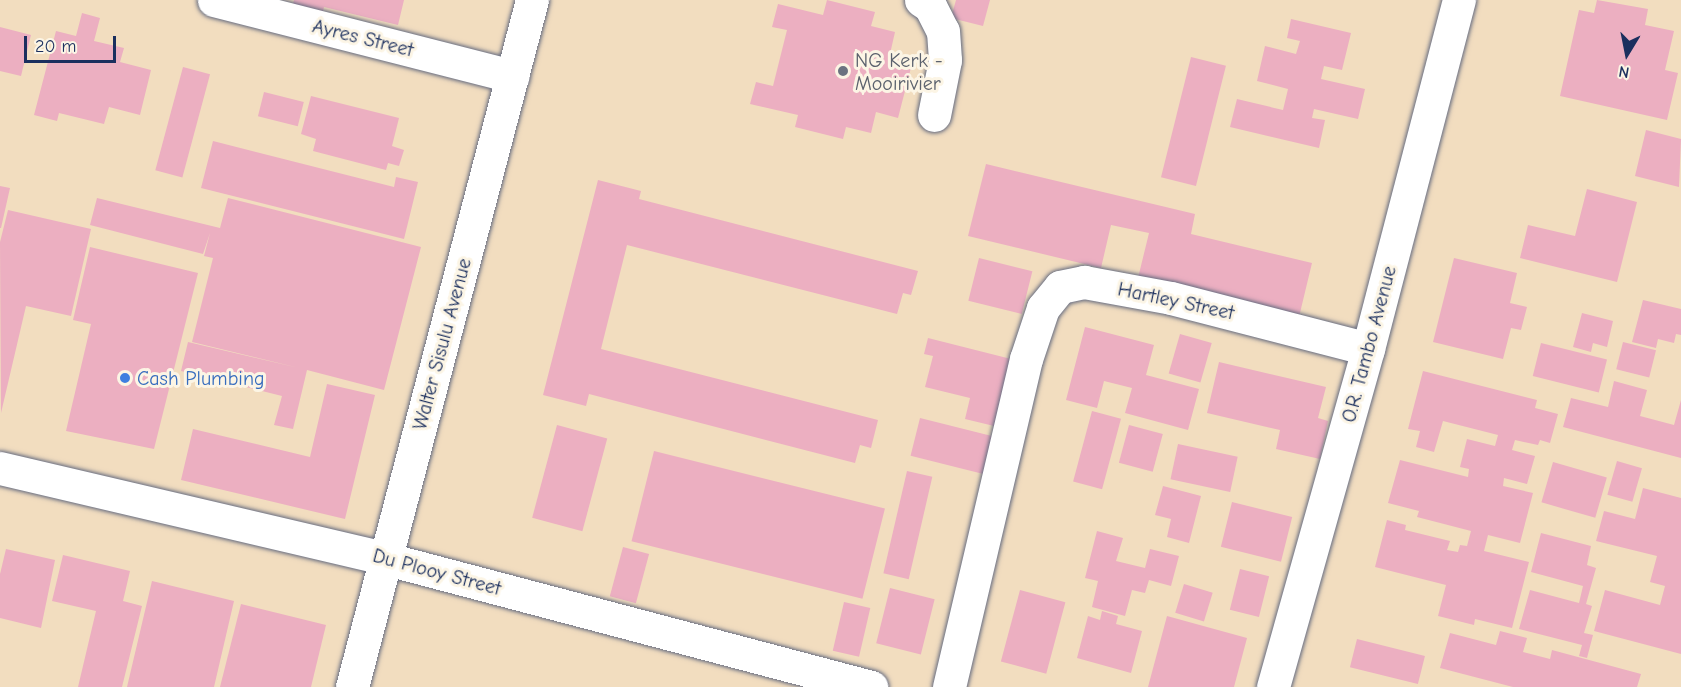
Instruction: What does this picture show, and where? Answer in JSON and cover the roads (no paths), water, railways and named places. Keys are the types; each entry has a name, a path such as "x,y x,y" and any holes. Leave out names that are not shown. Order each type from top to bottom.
{"street":[{"name":"Ayres Street","path":"214,0 512,76"},
{"name":"Walter Sisulu Avenue","path":"352,687 531,0"},
{"path":"921,0 930,6 943,31 945,60 934,115"},
{"name":"O.R. Tambo Avenue","path":"1273,687 1368,349 1459,0"},
{"name":"Hartley Street","path":"949,687 1026,359 1043,308 1060,287 1084,282 1171,298 1368,349"},
{"name":"Du Plooy Street","path":"0,468 387,559 871,687"}],"place":[{"name":"NG Kerk - Mooirivier","path":"843,71"},
{"name":"Cash Plumbing","path":"125,378"}]}
